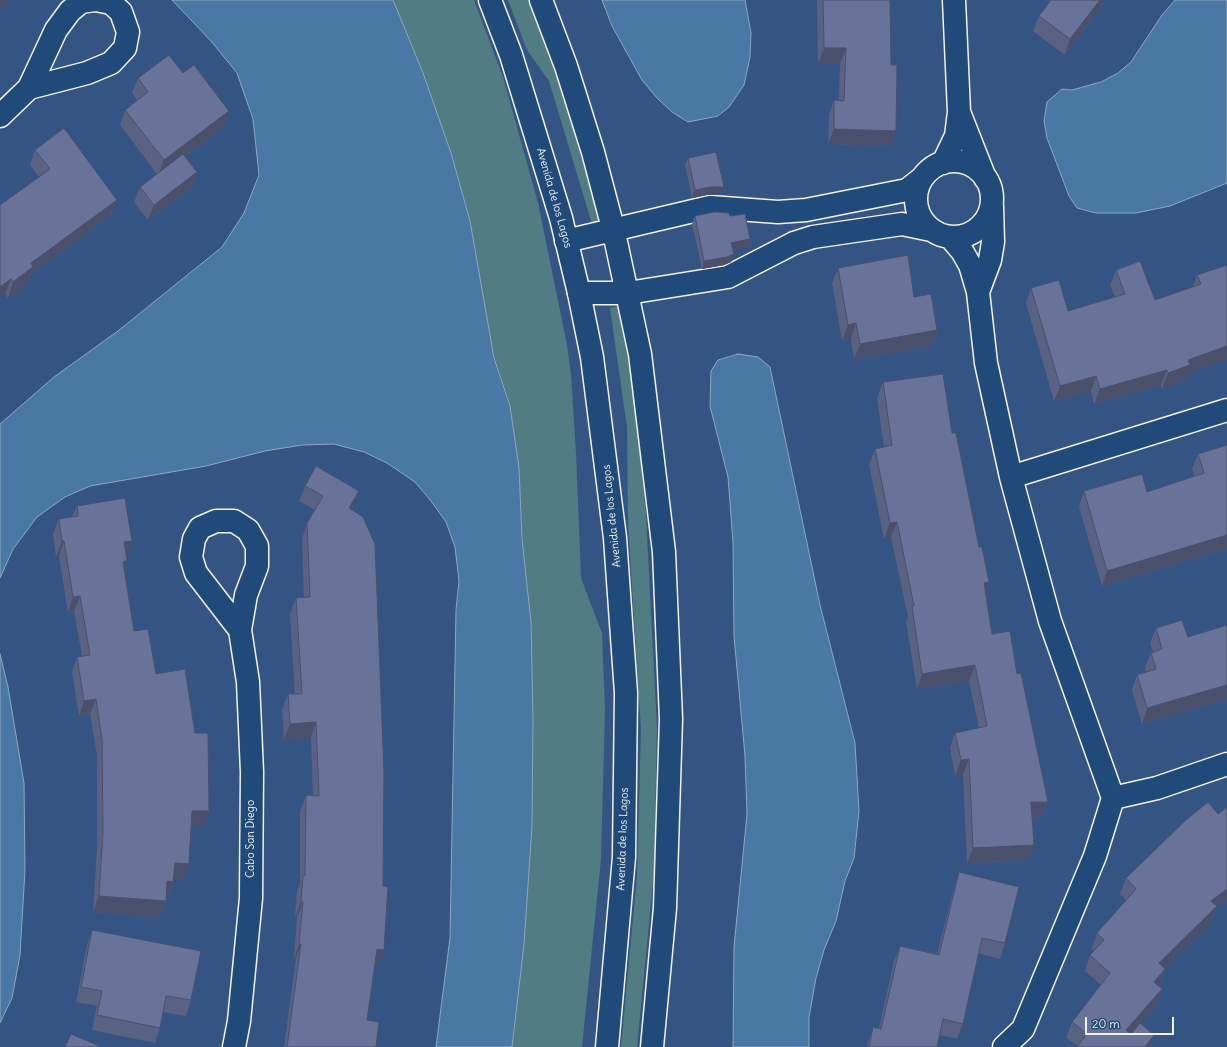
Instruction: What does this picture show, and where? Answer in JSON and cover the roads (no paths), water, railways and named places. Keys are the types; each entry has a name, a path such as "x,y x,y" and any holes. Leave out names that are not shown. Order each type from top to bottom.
{"street":[{"path":"0,116 29,88 56,30 70,11 81,2 96,0 111,3 121,12 128,32 125,48 111,63 87,73 29,88"},
{"name":"Avenida de los Lagos","path":"490,0 511,56 561,218 579,293 592,357 616,538 626,693 624,857 607,1047"},
{"path":"541,0 568,73 593,152 628,293 640,354 664,552 671,719 665,908 656,1022 652,1047"},
{"path":"944,163 956,136 959,112 954,0"},
{"path":"959,112 991,190 993,242 990,260 978,292"},
{"path":"566,241 613,228 710,207 778,212 806,210 907,190 927,172 944,163 955,162 967,164 978,170 986,179"},
{"path":"921,179 917,190 917,206 924,222 962,251 970,265 978,292 986,363 1011,477 1050,622 1097,749 1113,798 1095,856 1024,1038 1004,1047"},
{"path":"579,293 628,293 728,277 794,243 813,237 902,224 940,233 962,236 973,232 983,224 989,214 992,202"},
{"path":"1011,477 1227,410"},
{"name":"Cabo San Diego","path":"234,1047 239,1021 251,898 252,772 249,697 240,630"},
{"path":"1113,798 1157,788 1227,764"}],"water":[{"path":"172,0 393,0 423,73 451,153 470,221 494,358 510,406 519,468 522,539 531,622 533,720 532,826 524,944 512,1047 436,1047 450,938 456,610 459,581 455,547 446,522 415,482 387,463 364,452 334,444 302,445 265,451 206,466 90,486 65,497 37,517 13,549 0,578 0,424 54,377 118,331 222,247 244,213 259,175 253,119 237,73 211,41"},
{"path":"602,0 745,0 751,33 750,57 744,85 729,107 718,116 688,122 672,112 657,98 642,80 612,26"},
{"path":"1175,0 1227,0 1227,183 1170,206 1136,213 1096,213 1077,208 1069,196 1047,138 1044,121 1047,102 1062,89 1072,90 1101,82 1118,73 1131,62 1162,15"},
{"path":"738,354 758,357 770,367 820,605 855,743 859,811 854,858 845,881 836,921 824,950 816,978 809,1017 809,1047 733,1047 734,947 747,814 745,756 734,636 733,542 728,477 710,406 711,371 718,360"},
{"path":"0,654 8,687 24,783 25,870 20,955 12,998 0,1023"}]}
